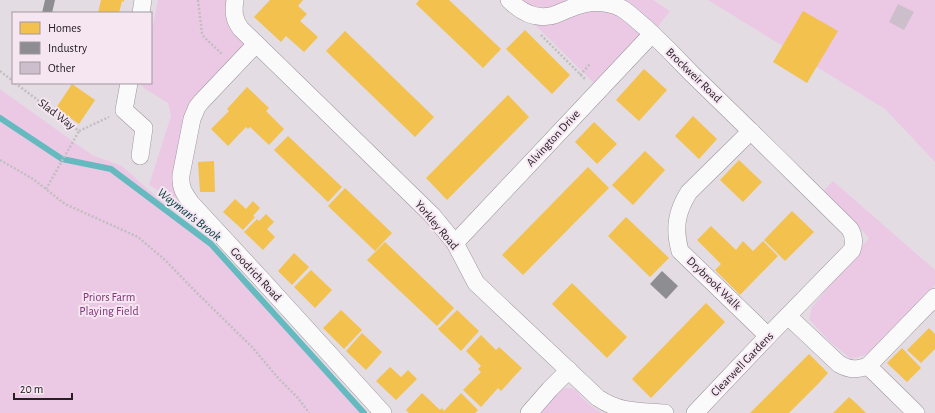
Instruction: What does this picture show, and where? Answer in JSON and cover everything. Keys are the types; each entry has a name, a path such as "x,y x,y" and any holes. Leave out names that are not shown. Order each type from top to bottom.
{"street":[{"path":"141,12 143,0"},
{"name":"Yorkley Road","path":"235,0 234,15 237,25 432,215 455,243 476,283 590,391 606,404 626,410 665,413"},
{"name":"Brockweir Road","path":"509,0 517,8 532,15 539,16 549,16 589,2 606,2 623,9 652,34 850,229"},
{"name":"Alvington Drive","path":"455,243 652,34"},
{"name":"Goodrich Road","path":"256,44 201,102 194,113 181,175 180,183 182,191 196,209 383,413"},
{"path":"129,84 124,110 144,128 140,156"},
{"name":"Drybrook Walk","path":"751,131 689,192 684,200 678,218 677,229 680,251 768,336"},
{"name":"Clearwell Gardens","path":"695,413 852,250 854,241 853,234 850,229"},
{"path":"788,316 839,364 845,368 860,369 868,366 935,297"},
{"path":"868,366 916,413"},
{"path":"529,413 569,370"}],"path":[{"path":"198,0 202,33 204,37 235,67"},
{"path":"539,33 597,92"},
{"path":"580,75 590,64"},
{"name":"Slad Way","path":"0,72 12,81"},
{"name":"Slad Way","path":"17,84 79,131 124,110"},
{"path":"46,189 79,131"},
{"path":"0,160 33,179 65,204 138,237 164,259 252,347 279,379 298,398 309,413"}],"green space":[{"path":"158,0 235,0 256,44 201,102 182,191 173,199 149,185 171,116 168,103 140,84 152,84 152,29"},
{"path":"510,0 653,0 670,11 652,34 600,89"},
{"path":"708,0 935,0 935,162 885,109"},
{"name":"Priors Farm Playing Field","path":"0,89 92,155 122,166 200,236 211,244 365,413 0,413"},
{"path":"833,181 935,270 935,285 868,354 851,359 829,341 809,319 812,307 869,238 824,190"},
{"path":"565,388 576,390 582,398 602,413 539,413 561,389"}],"building: Homes":[{"path":"101,0 124,0 124,2 122,1 119,12 98,12"},
{"path":"270,0 303,0 298,6 307,14 300,21 318,37 304,52 286,36 281,42 254,17"},
{"path":"419,0 449,0 501,49 483,68 416,4"},
{"path":"803,11 838,31 807,83 773,62"},
{"path":"525,30 570,75 552,94 506,49"},
{"path":"345,31 434,117 415,137 326,51"},
{"path":"644,69 667,90 639,121 616,100"},
{"path":"72,84 95,100 79,124 56,108"},
{"path":"247,87 269,108 266,111 284,129 269,145 250,127 248,129 246,127 228,146 211,129 229,111 227,109"},
{"path":"508,95 529,117 447,200 426,178"},
{"path":"693,116 717,139 699,159 675,136"},
{"path":"594,122 617,144 597,164 575,142"},
{"path":"288,136 342,187 328,202 274,150"},
{"path":"645,151 665,170 633,205 612,185"},
{"path":"739,160 762,182 743,202 720,180"},
{"path":"214,161 215,192 200,192 198,162"},
{"path":"588,167 609,188 523,275 502,255"},
{"path":"345,188 392,233 375,251 328,206"},
{"path":"235,199 246,209 253,201 260,208 253,216 255,217 243,230 223,212"},
{"path":"792,211 814,232 785,261 764,240"},
{"path":"266,214 274,222 267,229 275,237 263,250 244,232 257,219 259,221"},
{"path":"626,217 669,258 650,277 608,236"},
{"path":"711,226 736,250 743,241 753,251 763,241 778,256 740,295 715,270 721,264 697,240"},
{"path":"385,242 454,308 437,326 367,260"},
{"path":"294,253 309,267 292,285 278,271"},
{"path":"311,270 332,290 315,308 294,287"},
{"path":"572,283 627,337 607,358 552,304"},
{"path":"706,303 725,322 651,398 632,379"},
{"path":"341,310 362,330 344,349 323,328"},
{"path":"457,310 479,331 461,351 438,329"},
{"path":"929,328 935,334 935,349 921,363 907,350"},
{"path":"362,333 382,352 366,370 346,351"},
{"path":"481,335 496,350 499,347 522,368 501,391 498,388 481,407 463,390 481,372 478,369 481,366 466,351"},
{"path":"902,348 921,368 907,382 887,363"},
{"path":"809,354 828,373 789,413 750,413"},
{"path":"390,367 401,377 408,370 417,379 396,400 376,381"},
{"path":"422,393 440,410 442,408 444,411 461,393 478,410 475,413 409,413 406,410"},
{"path":"849,397 858,405 866,413 833,413"}],"building: Industry":[{"path":"45,0 55,0 52,12 42,12"},
{"path":"662,271 678,286 666,299 650,284"}],"building: Other":[{"path":"898,4 914,12 904,30 889,22"}],"waterway":[{"name":"Wayman's Brook","path":"0,118 62,159 111,169 211,244 364,413"}]}
